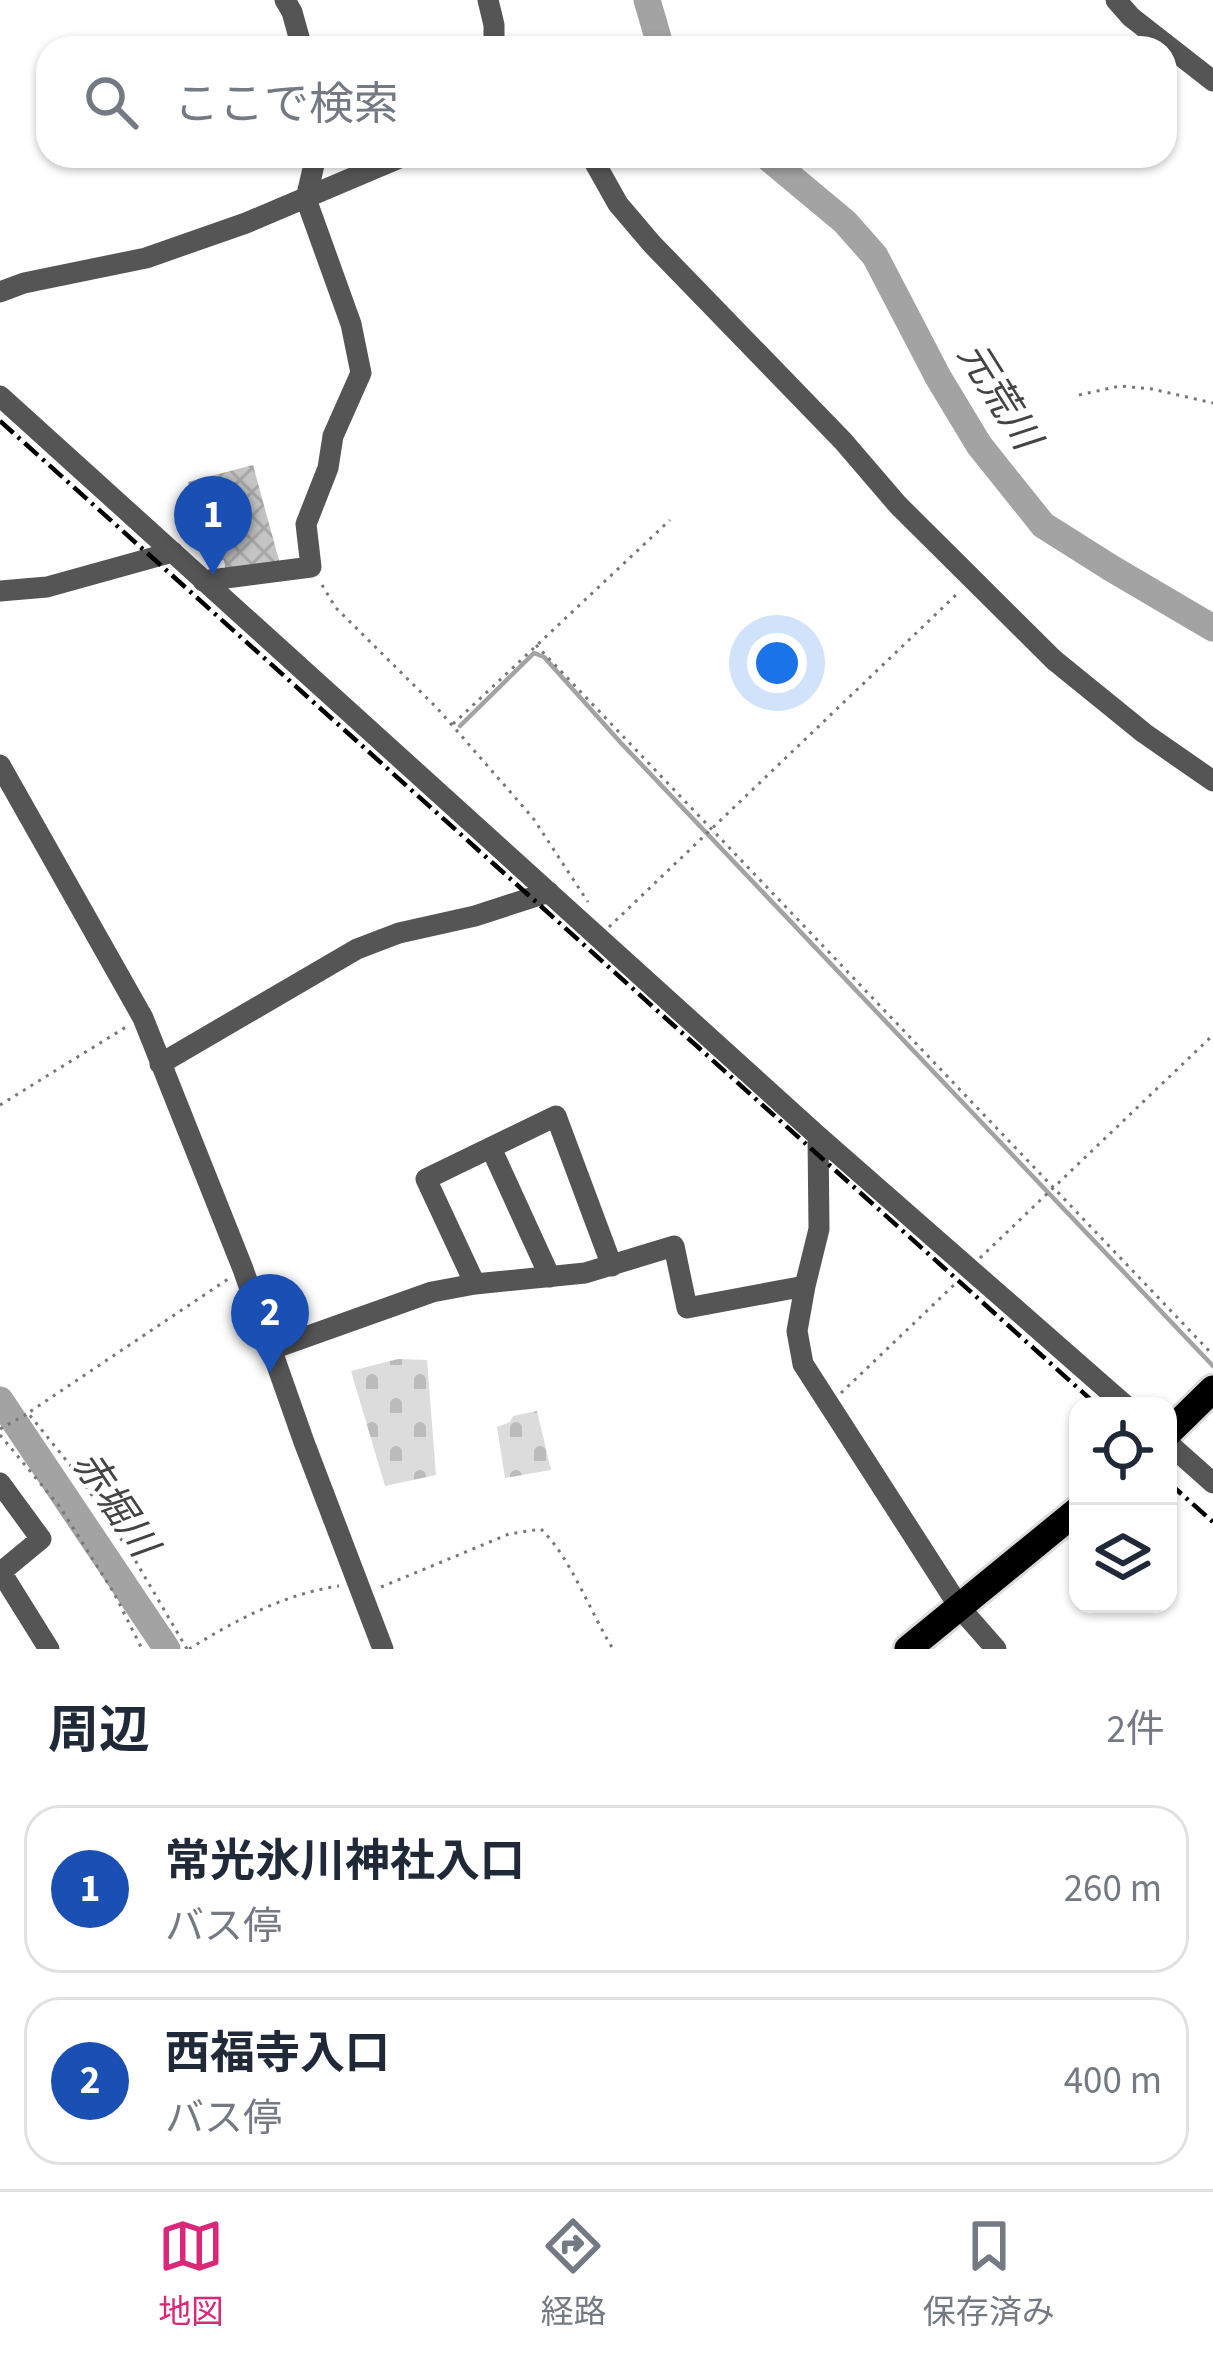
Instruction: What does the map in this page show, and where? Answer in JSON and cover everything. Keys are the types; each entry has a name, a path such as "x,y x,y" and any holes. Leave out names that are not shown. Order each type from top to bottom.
{"main road":[{"path":"1177,1424 1213,1389"},
{"path":"908,1649 1069,1517"}],"street":[{"path":"285,0 299,36"},
{"path":"488,0 494,36"},
{"path":"1116,0 1155,36"},
{"path":"1177,53 1213,81"},
{"path":"203,581 310,567 307,524 328,468 333,436 361,373 351,324 306,199 313,168"},
{"path":"0,292 146,258 377,168"},
{"path":"598,168 618,204 652,244 843,440 898,505 1054,660 1213,781"},
{"path":"0,396 818,1136 1116,1397"},
{"path":"0,591 46,587 173,553"},
{"path":"4,781 143,1018 243,1269 383,1649"},
{"path":"160,1064 357,949 549,892"},
{"path":"476,1284 426,1179 556,1116 612,1266"},
{"path":"818,1136 819,1229 797,1331 802,1364 960,1608 996,1649"},
{"path":"491,1148 550,1277"},
{"path":"272,1348 432,1292 585,1273 674,1246 687,1308 805,1286"},
{"path":"1177,1451 1213,1484"},
{"path":"0,1483 41,1538 1,1572 49,1649"}],"path":[{"path":"1079,395 1120,386 1213,403"},
{"path":"452,725 670,520"},
{"path":"310,567 336,608 452,725 533,818 590,904"},
{"path":"599,936 974,578"},
{"path":"536,645 1213,1355"},
{"path":"0,1105 143,1018"},
{"path":"829,1405 1213,1035"},
{"path":"142,1649 114,1593 59,1507 0,1432 243,1269"},
{"path":"28,1413 79,1476 188,1649 231,1623 305,1591 361,1589 509,1534 541,1528 555,1542 613,1649"}],"green space":[{"path":"398,1359 427,1360 436,1475 385,1486 351,1371"},
{"path":"537,1411 551,1470 505,1478 497,1427 513,1416"}],"building":[{"path":"253,465 280,564 226,573 224,560 209,564 188,482"}],"waterway":[{"name":"元荒川","path":"647,0 658,36"},
{"name":"元荒川","path":"780,168 845,222 875,256 979,445 1043,525 1213,628"},
{"path":"460,726 534,653 544,657 1213,1366"},
{"name":"赤堀川","path":"0,1400 167,1649"}],"railway":[{"path":"0,421 1088,1397"},
{"path":"1177,1490 1213,1522"}],"place":[{"name":"常光氷川神社入口","path":"213,575"},
{"name":"西福寺入口","path":"270,1373"}]}
